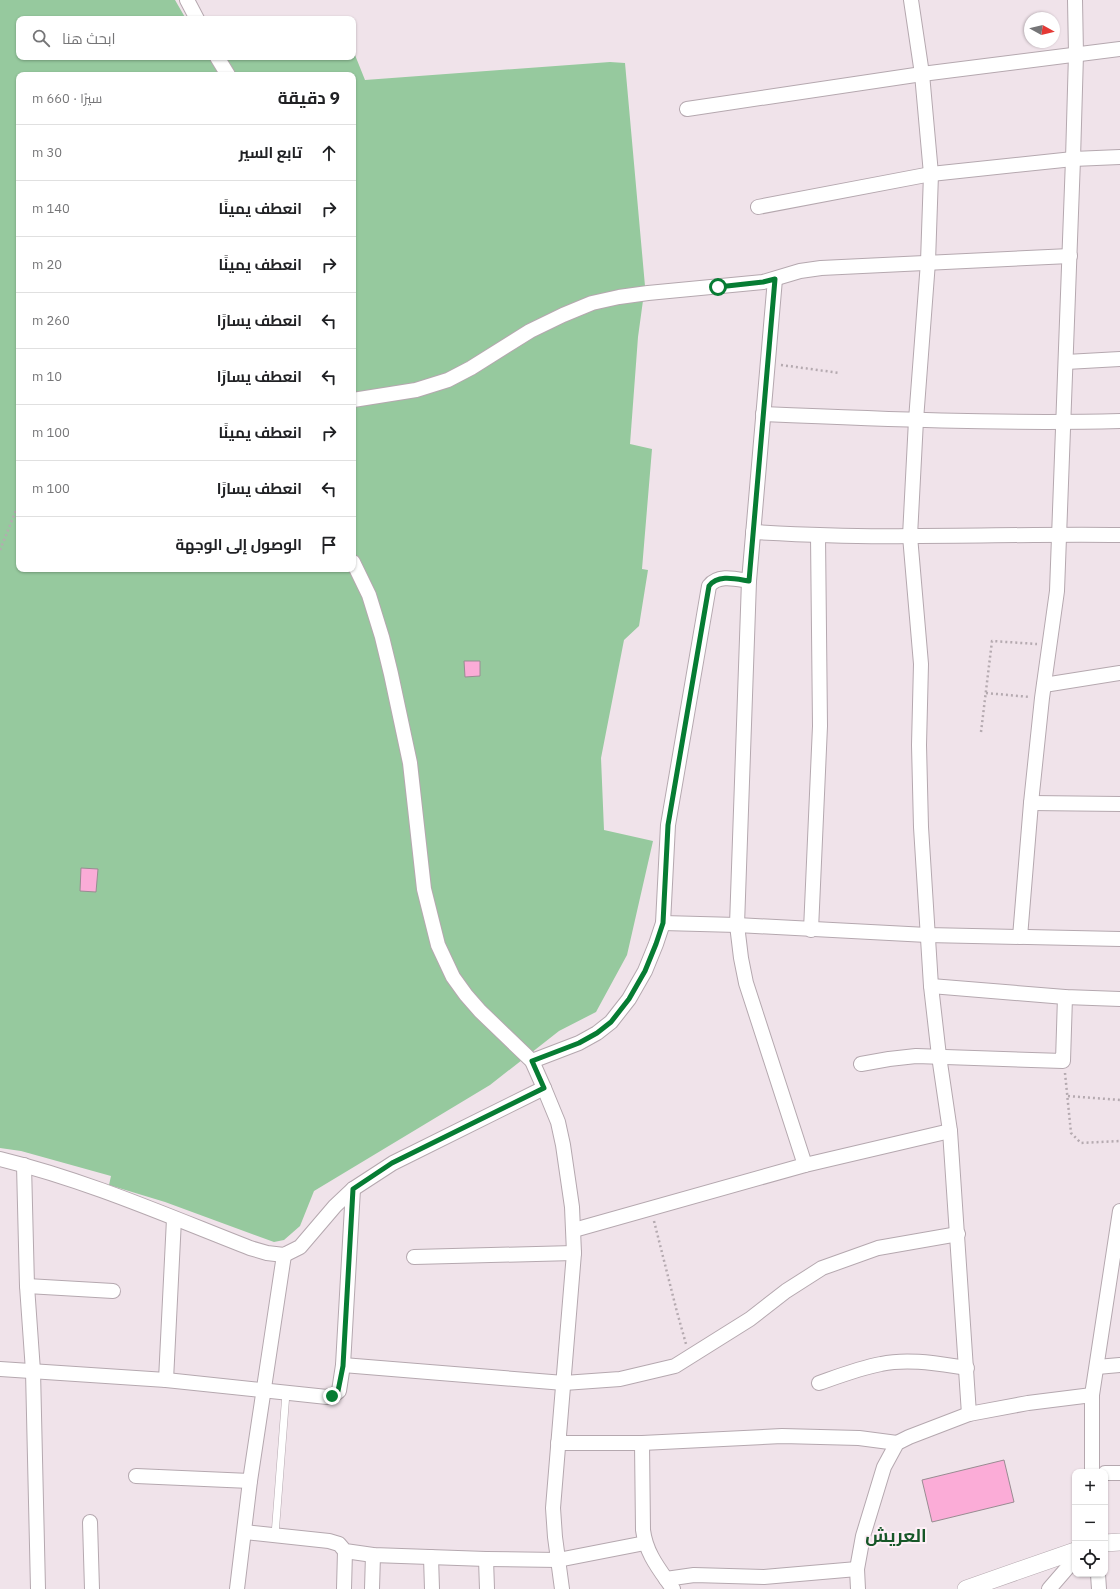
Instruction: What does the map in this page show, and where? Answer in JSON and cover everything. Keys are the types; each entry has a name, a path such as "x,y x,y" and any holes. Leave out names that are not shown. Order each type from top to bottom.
{"street":[{"path":"187,0 195,16"},
{"path":"911,0 922,74 931,174 928,262 916,420 910,536 921,664 919,785 931,986 950,1131 970,1414"},
{"path":"1020,937 1031,803 1043,691 1057,591 1073,159 1076,54 1075,0"},
{"path":"687,109 922,74 1120,49"},
{"path":"219,60 226,72"},
{"path":"758,207 931,174 1073,159 1120,157"},
{"path":"356,400 416,390 448,380 471,368 530,331 563,314 592,303 648,293 755,283 820,268 1070,256"},
{"path":"775,279 749,581 737,925 746,983 805,1165"},
{"path":"1066,362 1120,359"},
{"path":"763,414 916,420 1064,422 1120,421"},
{"path":"753,532 818,536 1060,534 1120,536"},
{"path":"811,930 820,726 818,536"},
{"path":"356,568 369,595 382,637 391,674 410,763 424,889 438,945 453,978 466,996 532,1061 558,1122 563,1146 574,1230 574,1253 553,1508 555,1537 562,1589"},
{"path":"532,1061 579,1043 597,1033 611,1022 629,999 645,971 663,923 668,825 709,586 720,578 749,581"},
{"path":"1043,691 1120,673"},
{"path":"1031,803 1120,804"},
{"path":"663,923 737,925 927,935 1120,939"},
{"path":"931,986 1065,997 1120,999"},
{"path":"861,1064 889,1059 939,1056 1063,1061 1065,997"},
{"path":"0,1159 24,1165 109,1193 250,1248 267,1253 284,1255 300,1247 335,1206 353,1189 392,1163 544,1088"},
{"path":"574,1230 805,1165 950,1131"},
{"path":"24,1165 27,1286 33,1371 38,1589"},
{"path":"0,1369 166,1380 263,1391 327,1397 332,1396 338,1391 343,1366 353,1189"},
{"path":"1092,1469 1092,1395 1120,1211"},
{"path":"166,1380 174,1219"},
{"path":"343,1366 564,1383 613,1380 644,1375 675,1366 690,1358 750,1319 786,1291 822,1268 878,1248 958,1234"},
{"path":"414,1257 574,1253"},
{"path":"237,1589 250,1481 284,1255"},
{"path":"27,1286 113,1291"},
{"path":"819,1382 871,1366 892,1362 940,1364 967,1368"},
{"path":"1097,1368 1120,1365"},
{"path":"858,1589 857,1569 863,1536 884,1467 897,1443 909,1436 970,1414 1028,1403 1092,1395"},
{"path":"558,1443 642,1443 782,1436 860,1438 897,1443"},
{"path":"642,1443 643,1530 645,1542 651,1556 670,1584 694,1575 765,1583 857,1569"},
{"path":"1108,1473 1120,1473"},
{"path":"136,1476 250,1481"},
{"path":"90,1522 92,1589"},
{"path":"245,1532 329,1542 338,1544 345,1551 373,1555 486,1559 558,1560 645,1542"},
{"path":"1108,1543 1120,1542"},
{"path":"344,1589 345,1551"},
{"path":"966,1589 1072,1551"},
{"path":"372,1589 373,1555"},
{"path":"430,1557 432,1589"},
{"path":"486,1559 487,1589"},
{"path":"1049,1589 1072,1562"},
{"path":"1098,1577 1099,1589"}],"lane":[{"path":"275,1535 286,1393"}],"path":[{"path":"768,364 840,373"},
{"path":"0,550 16,510"},
{"path":"981,732 992,641 1049,644"},
{"path":"986,693 1043,691"},
{"path":"1063,1061 1071,1133 1081,1143 1120,1141"},
{"path":"1068,1096 1120,1100"},
{"path":"651,1208 690,1358"}],"green space":[{"path":"0,0 175,0 184,16 16,16 16,60 356,60 356,58 365,80 610,62 625,63 645,286 638,337 630,444 652,449 642,569 648,570 639,626 624,640 601,758 604,830 653,841 627,955 596,1012 559,1031 490,1085 314,1191 300,1226 284,1240 274,1242 165,1202 109,1185 111,1176 21,1151 0,1148"}],"building":[{"path":"464,661 480,661 480,676 465,677"},
{"path":"81,868 98,869 96,892 80,891"},
{"path":"1004,1460 1014,1502 932,1522 922,1480"}],"district":[{"name":"العريش","path":"896,1535"}],"route":[{"path":"332,1396 338,1391 343,1366 353,1189 392,1163 544,1088 532,1061 579,1043 597,1033 611,1022 629,999 645,971 656,944 663,923 666,846 673,791 692,692 709,586 716,579 720,578 749,581 775,279 763,282 718,287"}]}
